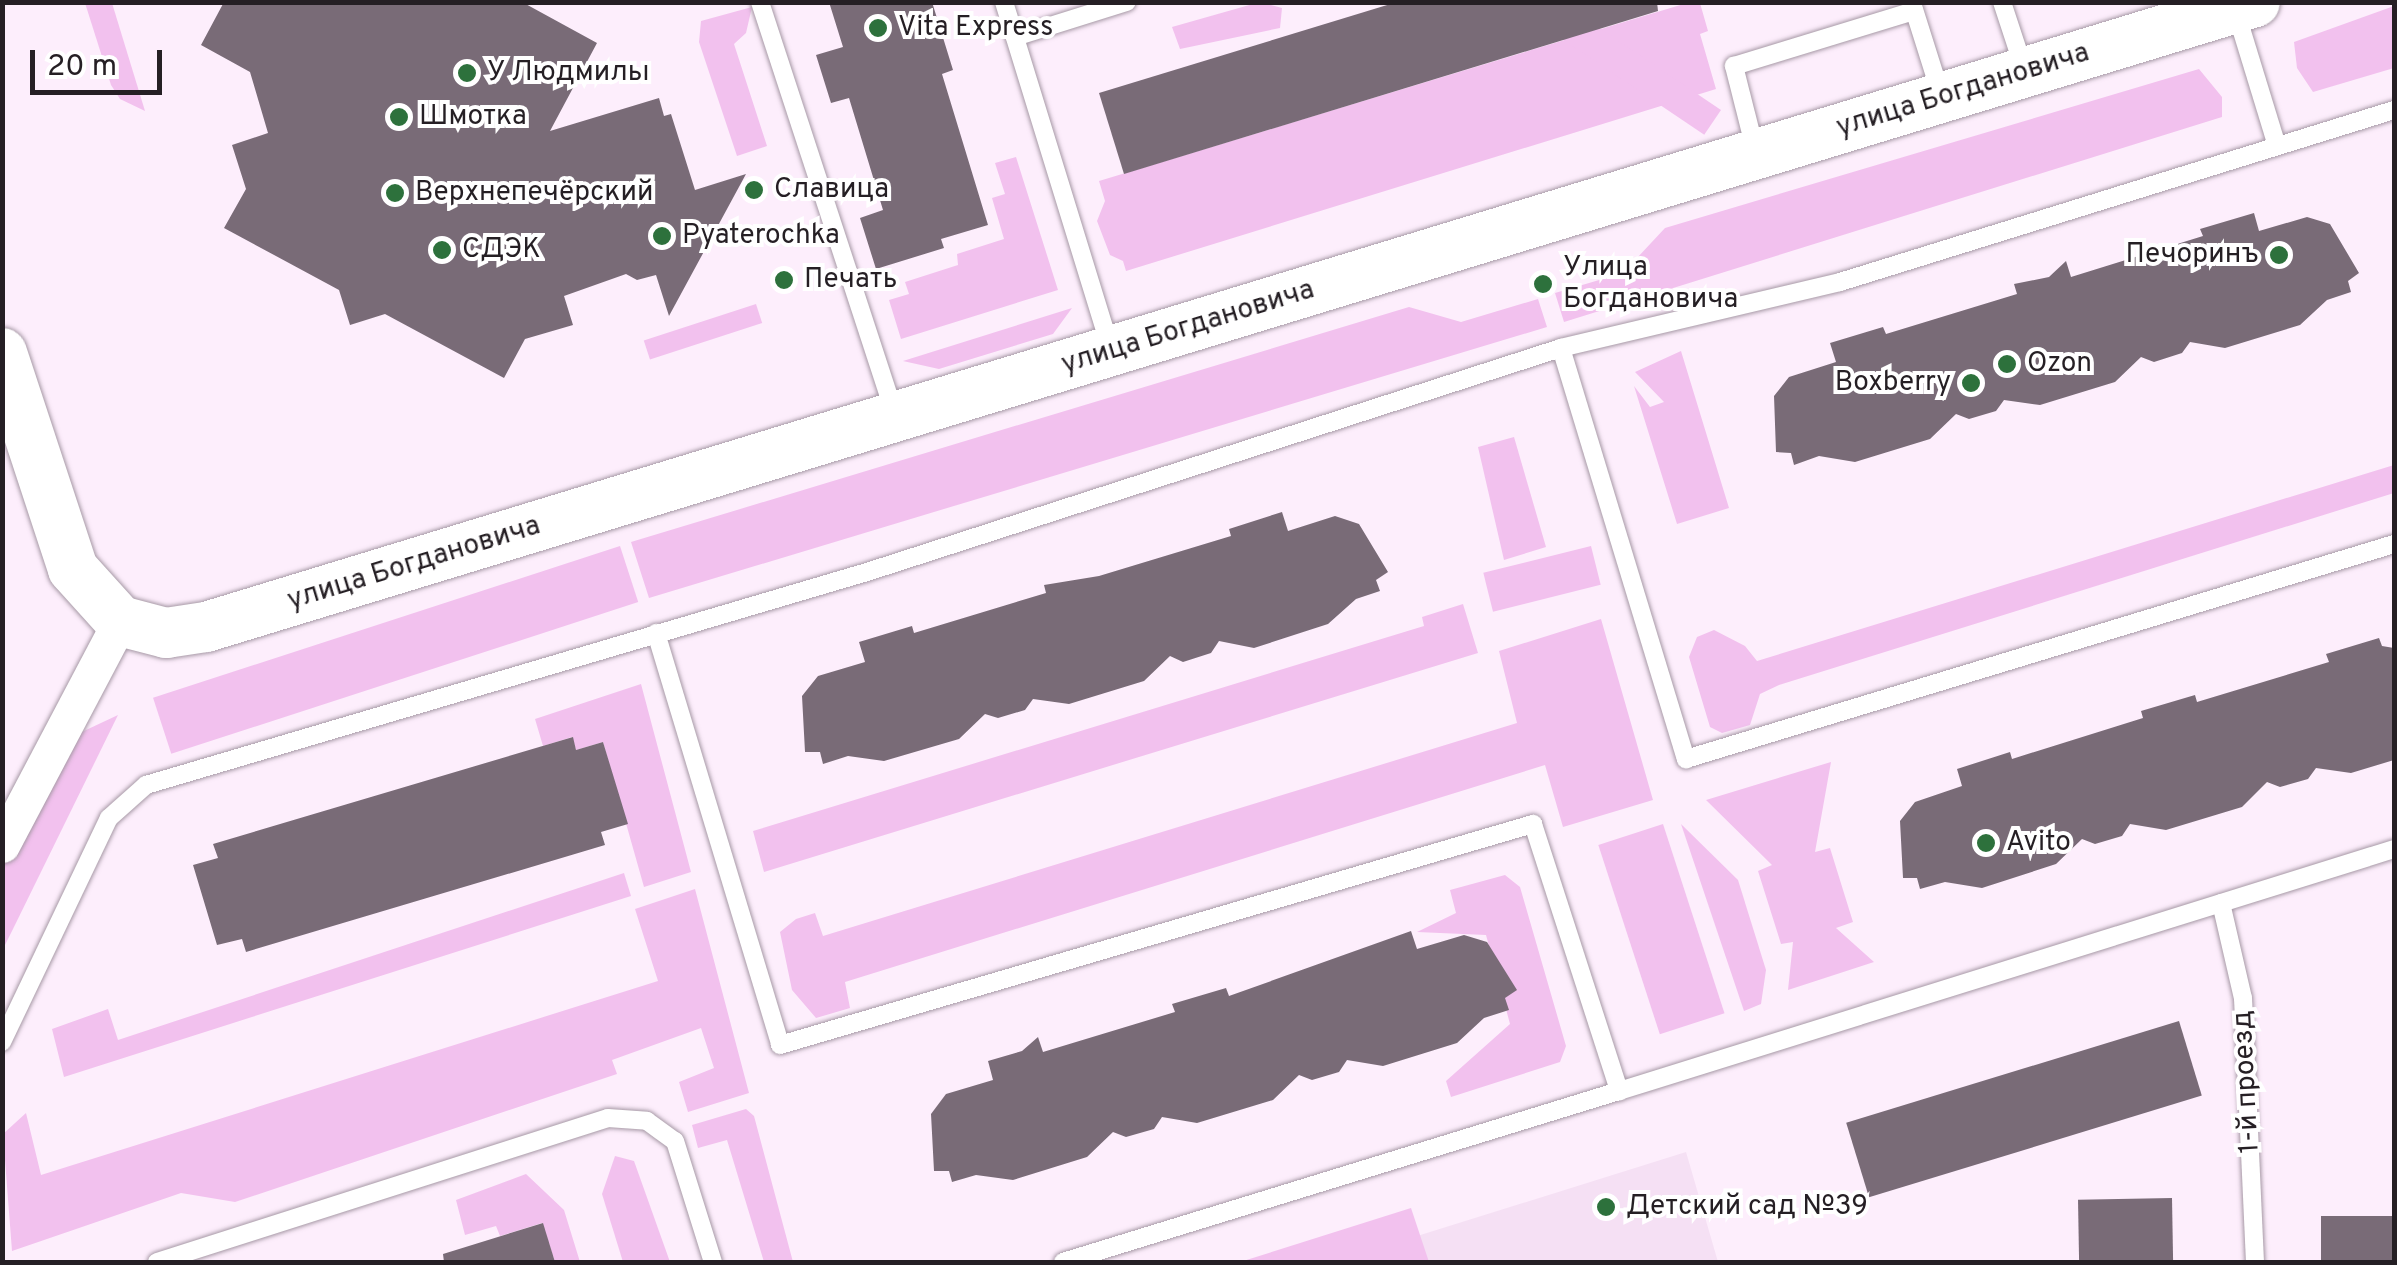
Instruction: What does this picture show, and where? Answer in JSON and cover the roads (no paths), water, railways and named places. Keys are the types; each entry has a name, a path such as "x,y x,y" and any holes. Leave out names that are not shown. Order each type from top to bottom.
{"street":[{"name":"улица Богдановича","path":"120,621 166,633 206,627 2241,5"},
{"path":"2,352 73,569 120,621 2,845"}],"lane":[{"path":"760,2 895,417"},
{"path":"1004,2 1112,351"},
{"path":"1015,38 1127,2"},
{"path":"2002,2 2025,72"},
{"path":"2241,5 2277,146"},
{"path":"1756,154 1734,66 1913,7 1942,98"},
{"path":"2,1042 109,818 146,785 867,572 1561,348 1840,282 2394,110"},
{"path":"1561,348 1686,760 2394,544"},
{"path":"656,633 780,1045 1533,824 1619,1091"},
{"path":"1063,1262 2394,850"},
{"name":"1-й проезд","path":"2220,903 2243,998 2255,1262"},
{"path":"157,1262 608,1118 646,1121 674,1141 714,1262"}],"place":[{"name":"Vita Express","path":"878,28"},
{"name":"У Людмилы","path":"467,73"},
{"name":"Шмотка","path":"399,117"},
{"name":"Славица","path":"754,190"},
{"name":"Верхнепечёрский","path":"395,193"},
{"name":"Pyaterochka","path":"662,236"},
{"name":"СДЭК","path":"442,250"},
{"name":"Печоринъ","path":"2279,255"},
{"name":"Печать","path":"784,280"},
{"name":"Улица Богдановича","path":"1543,284"},
{"name":"Ozon","path":"2007,364"},
{"name":"Boxberry","path":"1971,383"},
{"name":"Avito","path":"1986,843"},
{"name":"Детский сад №39","path":"1606,1207"}]}
